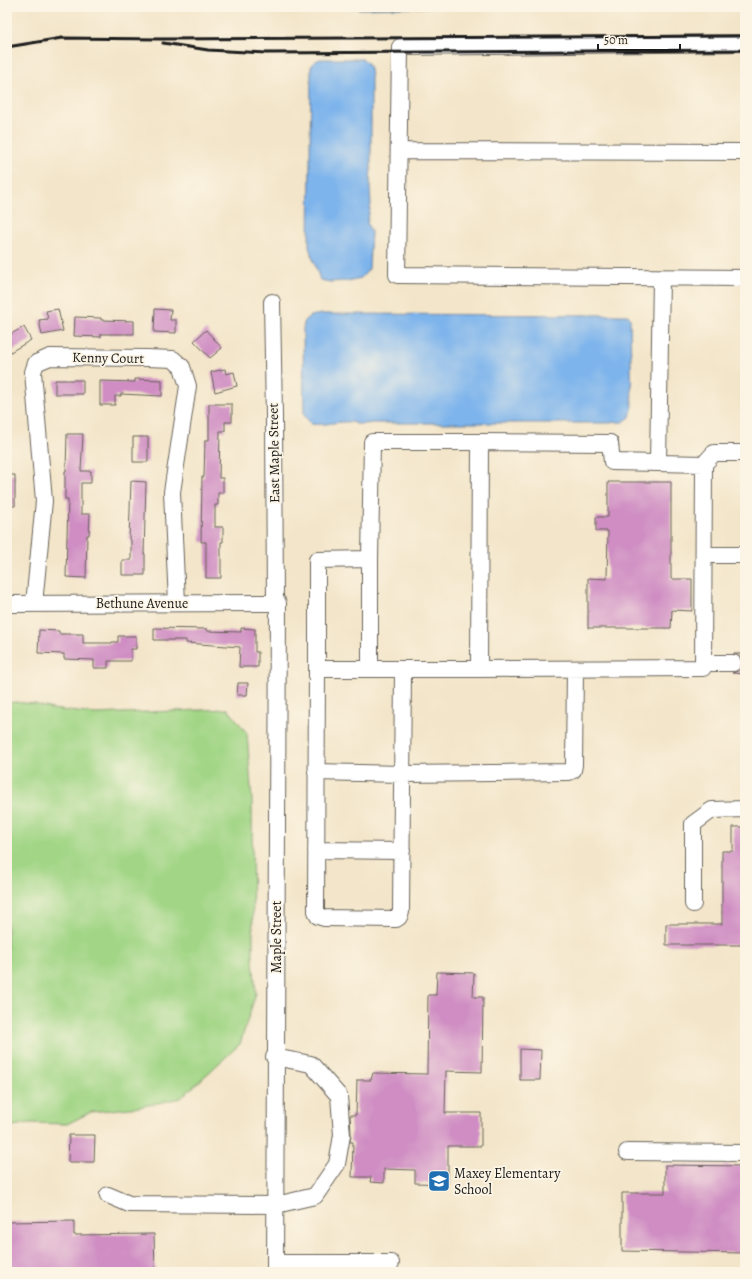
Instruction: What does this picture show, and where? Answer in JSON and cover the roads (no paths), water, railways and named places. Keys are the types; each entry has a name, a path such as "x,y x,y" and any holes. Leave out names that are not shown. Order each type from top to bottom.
{"street":[{"path":"745,43 400,47 397,275 745,278"},
{"path":"399,151 745,152"},
{"path":"658,462 661,278"},
{"name":"East Maple Street","path":"272,302 276,603"},
{"name":"Kenny Court","path":"34,604 44,501 33,372 36,363 50,357 173,359 182,367 188,386 172,492 177,603"},
{"path":"370,669 372,442 610,443 612,462 704,464"},
{"path":"479,670 480,442"},
{"path":"317,669 479,670 703,668 704,464 714,453 745,453"},
{"path":"704,555 745,555"},
{"path":"370,559 317,560 316,911 318,916 324,918 396,919 401,912 403,669"},
{"name":"Bethune Avenue","path":"7,604 276,603"},
{"name":"Maple Street","path":"275,1267 276,603"},
{"path":"703,663 733,663"},
{"path":"316,772 402,774 569,772 573,770 574,765 575,669"},
{"path":"692,904 693,824 712,810 745,809"},
{"path":"316,850 402,850"},
{"path":"108,1195 129,1204 276,1205 315,1196 337,1164 342,1135 339,1096 311,1064 275,1057"},
{"path":"627,1152 745,1153"},
{"path":"275,1267 391,1263"}],"water":[{"path":"353,7 447,7 359,9"},
{"path":"320,59 363,59 368,65 371,74 371,204 367,223 371,232 369,269 361,278 347,281 330,282 320,280 309,247 311,67 314,62"},
{"path":"322,314 628,315 630,318 632,409 630,417 623,422 607,423 356,424 352,422 345,422 311,424 304,415 303,328 305,320 310,316"}],"tunnel":[{"path":"733,663 745,663"}],"railway":[{"path":"7,47 62,38 160,39 745,36"},
{"path":"163,43 208,50 266,53 745,50"}],"place":[{"name":"Maxey Elementary School","path":"439,1181"}]}
